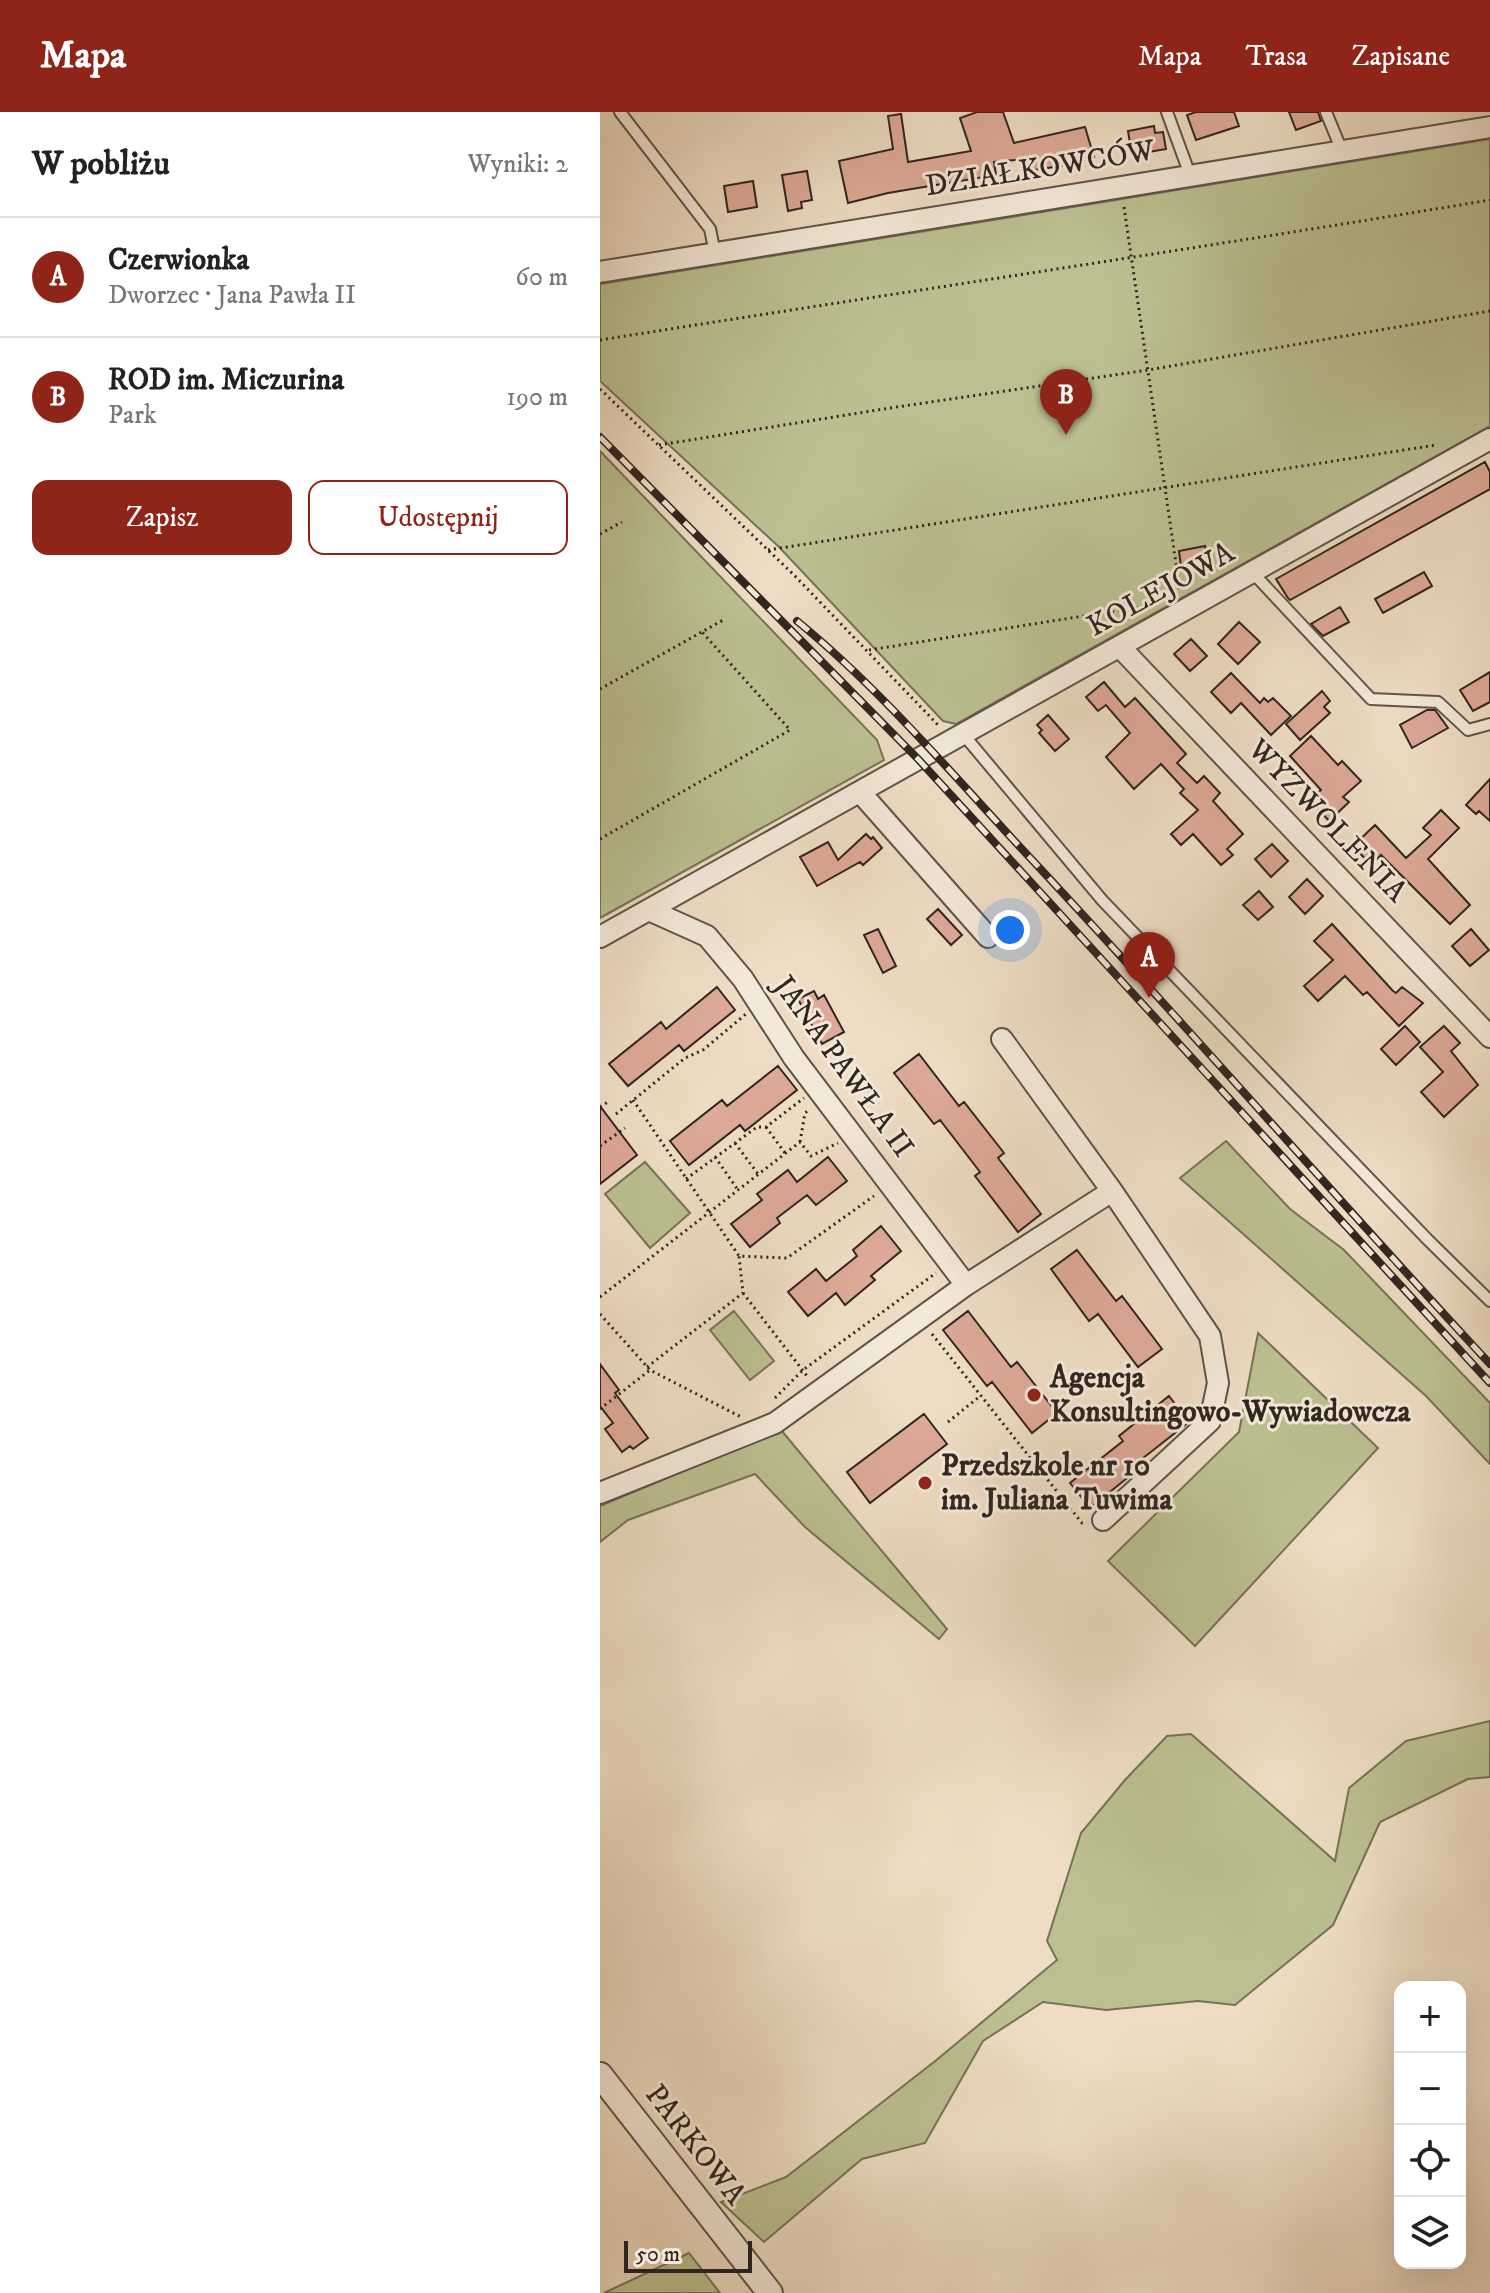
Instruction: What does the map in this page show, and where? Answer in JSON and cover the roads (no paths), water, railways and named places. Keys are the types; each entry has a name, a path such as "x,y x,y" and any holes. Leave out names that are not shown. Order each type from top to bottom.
{"street":[{"name":"DZIAŁKOWCÓW","path":"600,272 1490,127"},
{"name":"KOLEJOWA","path":"600,937 1490,439"},
{"name":"WYZWOLENIA","path":"1120,647 1490,1037"},
{"path":"860,792 988,937"},
{"name":"JANA PAWŁA II","path":"649,910 707,936 743,979 821,1093 966,1285"},
{"path":"1002,1039 1112,1191 1210,1336 1218,1383 1210,1421 1103,1520"},
{"path":"600,1493 775,1423 966,1285 1112,1191"},
{"name":"PARKOWA","path":"600,2075 770,2293"}],"lane":[{"path":"620,112 710,229 715,253"},
{"path":"1167,112 1190,175"},
{"path":"1326,112 1342,153"},
{"path":"1253,573 1371,699 1438,702 1468,730 1490,724"},
{"path":"958,737 1102,900 1490,1301"}],"railway":[{"path":"600,437 918,759 1490,1383"},
{"path":"797,621 860,677 919,737 1490,1364"}],"place":[{"name":"ROD im. Miczurina","path":"1066,435"},
{"name":"Czerwionka","path":"1149,998"},
{"name":"Agencja Konsultingowo-Wywiadowcza","path":"1034,1395"},
{"name":"Przedszkole nr 10 im. Juliana Tuwima","path":"925,1483"}]}
